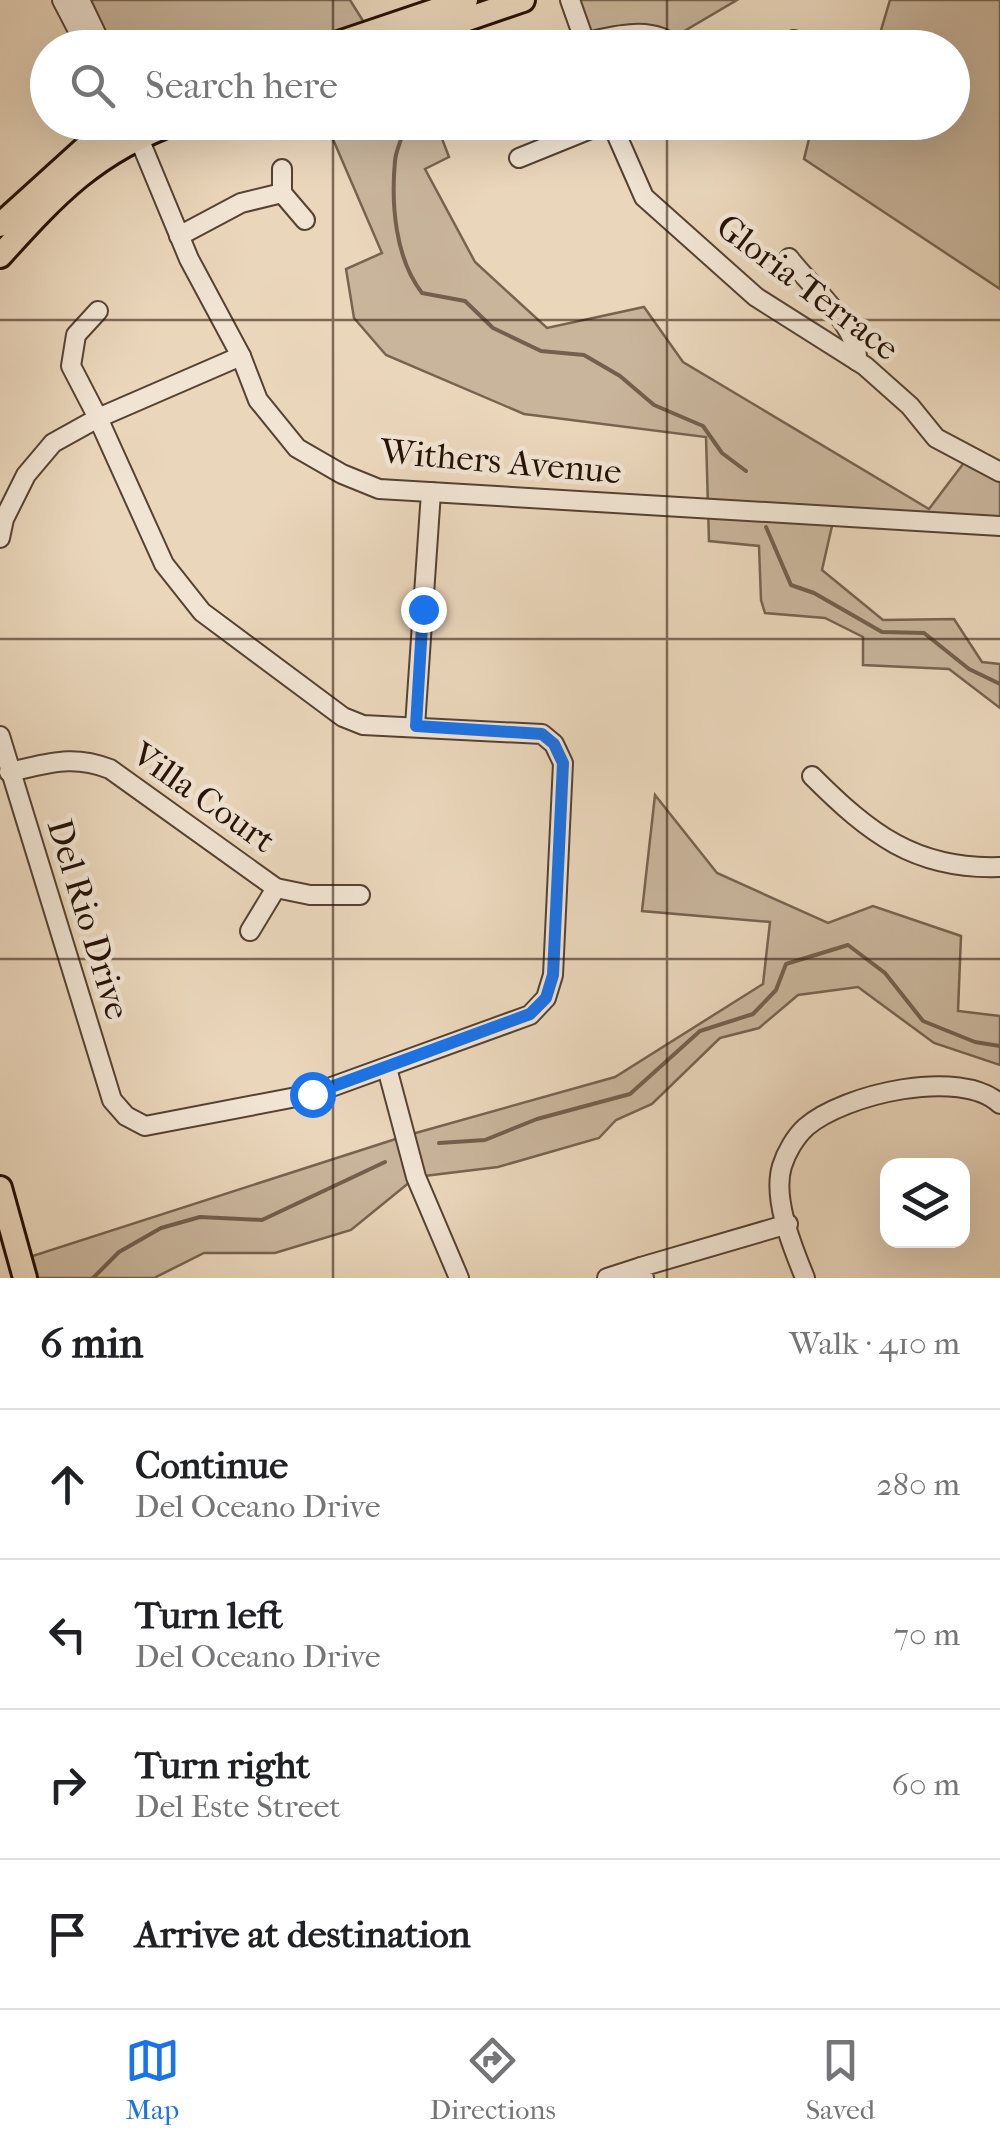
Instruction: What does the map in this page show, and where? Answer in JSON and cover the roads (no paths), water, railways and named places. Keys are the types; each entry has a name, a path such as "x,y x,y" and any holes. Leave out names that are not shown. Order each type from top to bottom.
{"main road":[{"path":"377,30 466,0"},
{"path":"436,30 523,0"},
{"path":"0,225 84,149 102,140"},
{"path":"0,256 49,202 115,140"},
{"path":"0,1188 24,1278"}],"street":[{"path":"62,0 78,30"},
{"path":"80,0 94,30"},
{"path":"570,0 581,30"},
{"name":"Withers Avenue","path":"135,140 241,356 258,400 297,448 342,474 379,489 1000,526"},
{"name":"Gloria Terrace","path":"519,158 564,140"},
{"name":"Gloria Terrace","path":"618,140 644,197 756,297 857,361 910,406 936,438 1000,472"},
{"path":"282,170 282,193 305,220"},
{"path":"179,236 241,203 282,193"},
{"path":"789,258 844,324 858,348 857,361"},
{"path":"98,311 76,336 71,366 164,564 202,612 343,718 363,725 542,734 560,754 563,763 553,975 546,998 530,1014 388,1068 416,1177 458,1278"},
{"path":"0,538 4,519 26,475 53,444 98,418 241,356"},
{"path":"416,726 431,492"},
{"name":"Del Rio Drive","path":"0,736 112,1100 126,1116 145,1126 312,1094 388,1068"},
{"name":"Villa Court","path":"9,772 86,760 110,769 276,888 310,894 360,894"},
{"path":"812,776 843,807 915,856 964,868 1000,867"},
{"path":"250,931 276,888"},
{"path":"805,1278 780,1192 781,1169 804,1129 828,1112 863,1097 923,1088 970,1088 987,1093 1000,1104"},
{"path":"607,1278 642,1273 788,1224"}],"waterway":[{"path":"400,140 395,161 395,212 406,264 422,293 465,301 493,328 541,351 584,355 620,376 654,405 703,426 722,453 746,471"},
{"path":"766,527 791,585 814,593 882,632 924,633 969,669 1000,684"},
{"path":"439,1143 485,1140 537,1119 630,1094 700,1031 753,1014 776,990 786,964 848,945 885,973 923,1021 975,1042 1000,1046"},
{"path":"93,1278 119,1252 161,1228 200,1217 262,1220 385,1162"}]}
